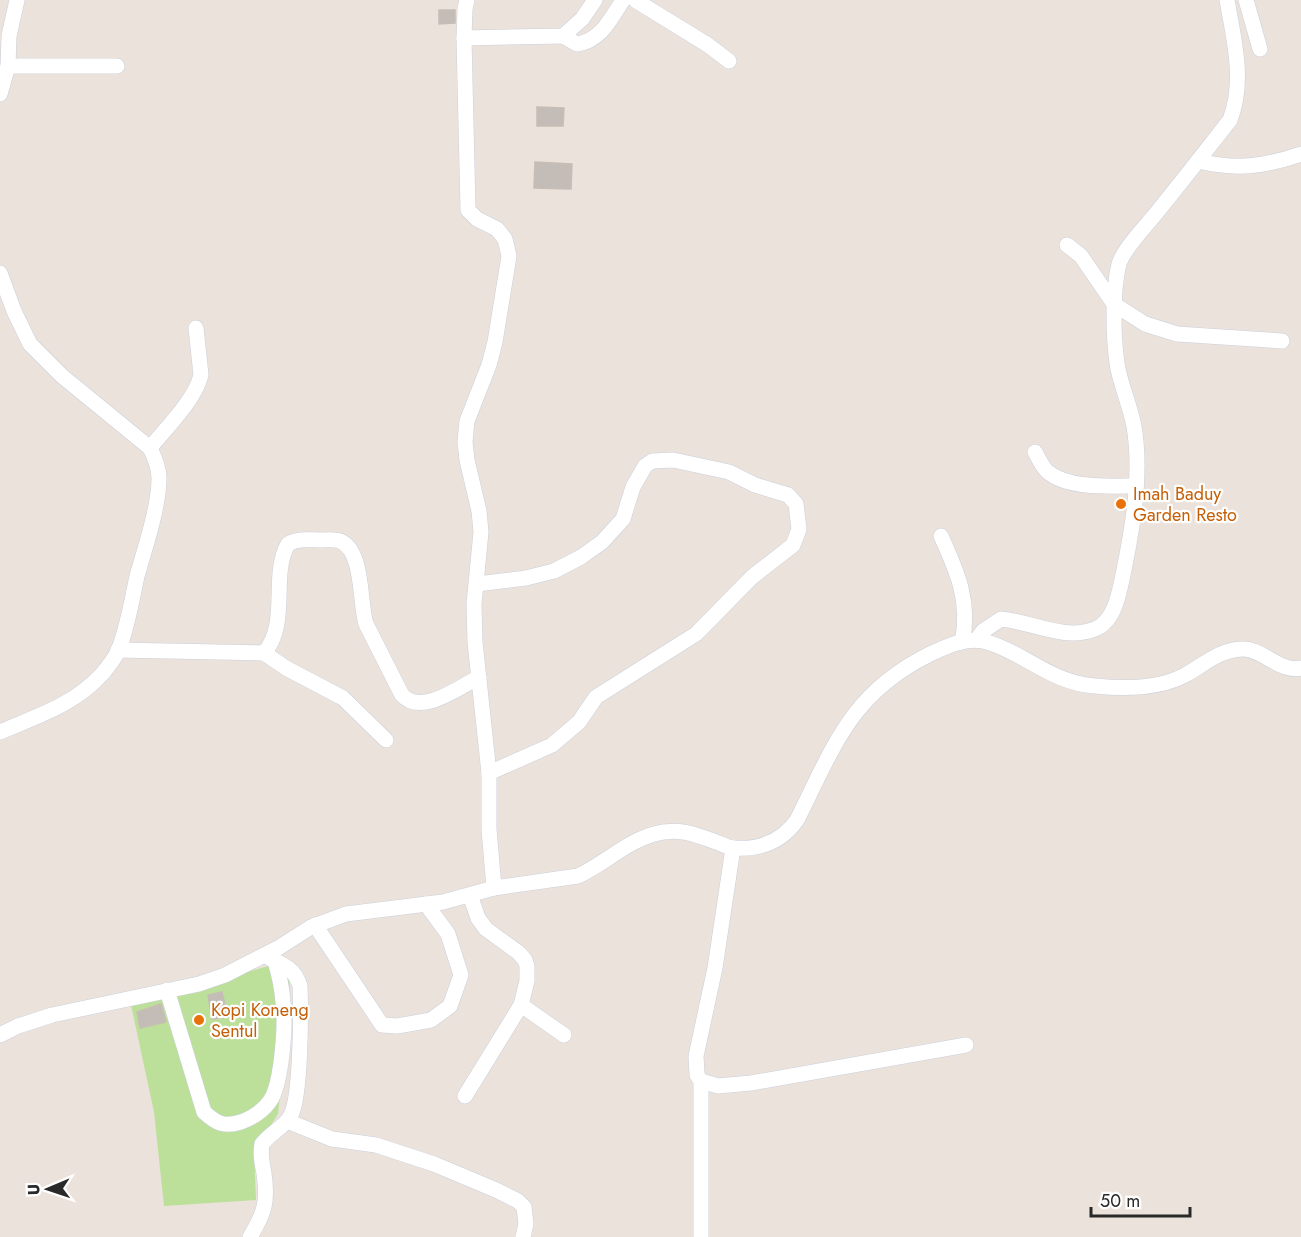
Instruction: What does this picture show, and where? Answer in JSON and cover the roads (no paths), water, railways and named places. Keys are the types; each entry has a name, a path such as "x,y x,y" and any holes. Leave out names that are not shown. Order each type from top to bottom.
{"street":[{"path":"0,94 8,66 9,36 17,0"},
{"path":"467,0 464,38 468,210 477,219 497,230 505,239 509,256 495,342 489,365 467,421 465,442 481,532 474,604 475,642 489,773 489,829 494,888"},
{"path":"562,36 582,19 595,0"},
{"path":"464,38 562,36 577,44 590,41 603,29 623,0"},
{"path":"635,0 708,45 729,61"},
{"path":"969,641 1002,619 1073,633 1097,628 1107,621 1113,612 1119,593 1134,513 1136,486 1133,425 1118,367 1114,304 1116,283 1122,257 1230,120 1235,106 1238,81 1227,0"},
{"path":"1246,0 1260,49"},
{"path":"8,66 117,66"},
{"path":"1198,161 1250,167 1274,163 1301,154"},
{"path":"1068,245 1081,256 1114,304 1145,324 1165,332 1282,341"},
{"path":"0,273 14,311 30,344 62,376 150,448 158,470 157,497 118,651 103,673 76,697 37,718 0,732"},
{"path":"150,448 192,395 199,382 201,375 196,328"},
{"path":"1035,453 1042,466 1060,479 1086,484 1136,486"},
{"path":"477,584 554,572 581,557 602,542 623,519 633,487 645,466 652,461 673,460 729,472 755,485 788,495 796,504 799,529 794,545 752,577 696,634 596,697 579,722 552,746 489,773"},
{"path":"941,536 962,584 969,641"},
{"path":"264,653 276,630 283,558 288,544 298,540 333,540 344,543 356,561 366,624 407,700 417,704 433,700 479,677"},
{"path":"0,1035 18,1026 52,1015 225,975 269,958 315,925 346,914 443,902 494,888 578,876 590,871 634,842 654,834 668,831 690,832 733,848 762,846 788,832 797,820 840,732 862,703 875,690 918,660 942,648 969,641 987,642 1070,682 1094,686 1158,685 1184,676 1219,654 1244,649 1252,650 1287,667 1301,668"},
{"path":"118,651 264,653 286,668 343,698 386,740"},
{"path":"701,1237 701,1081 696,1056 715,968 733,848"},
{"path":"465,1096 521,1005 527,981 525,960 486,929 478,918 470,895"},
{"path":"315,925 382,1025 416,1024 431,1020 450,1005 461,975 448,934 426,904"},
{"path":"167,990 204,1112 215,1122 230,1125 252,1119 271,1101 279,1078 284,1034 284,1002 269,958"},
{"path":"250,1237 265,1208 262,1144 292,1114 296,1093 300,986 295,972 269,958"},
{"path":"521,1005 564,1035"},
{"path":"701,1081 718,1086 741,1084 966,1045"},
{"path":"287,1121 325,1137 376,1145 434,1164 511,1197 521,1204 525,1211 526,1224 523,1237"}],"place":[{"name":"Imah Baduy Garden Resto","path":"1121,504"},
{"name":"Kopi Koneng Sentul","path":"199,1020"}]}
